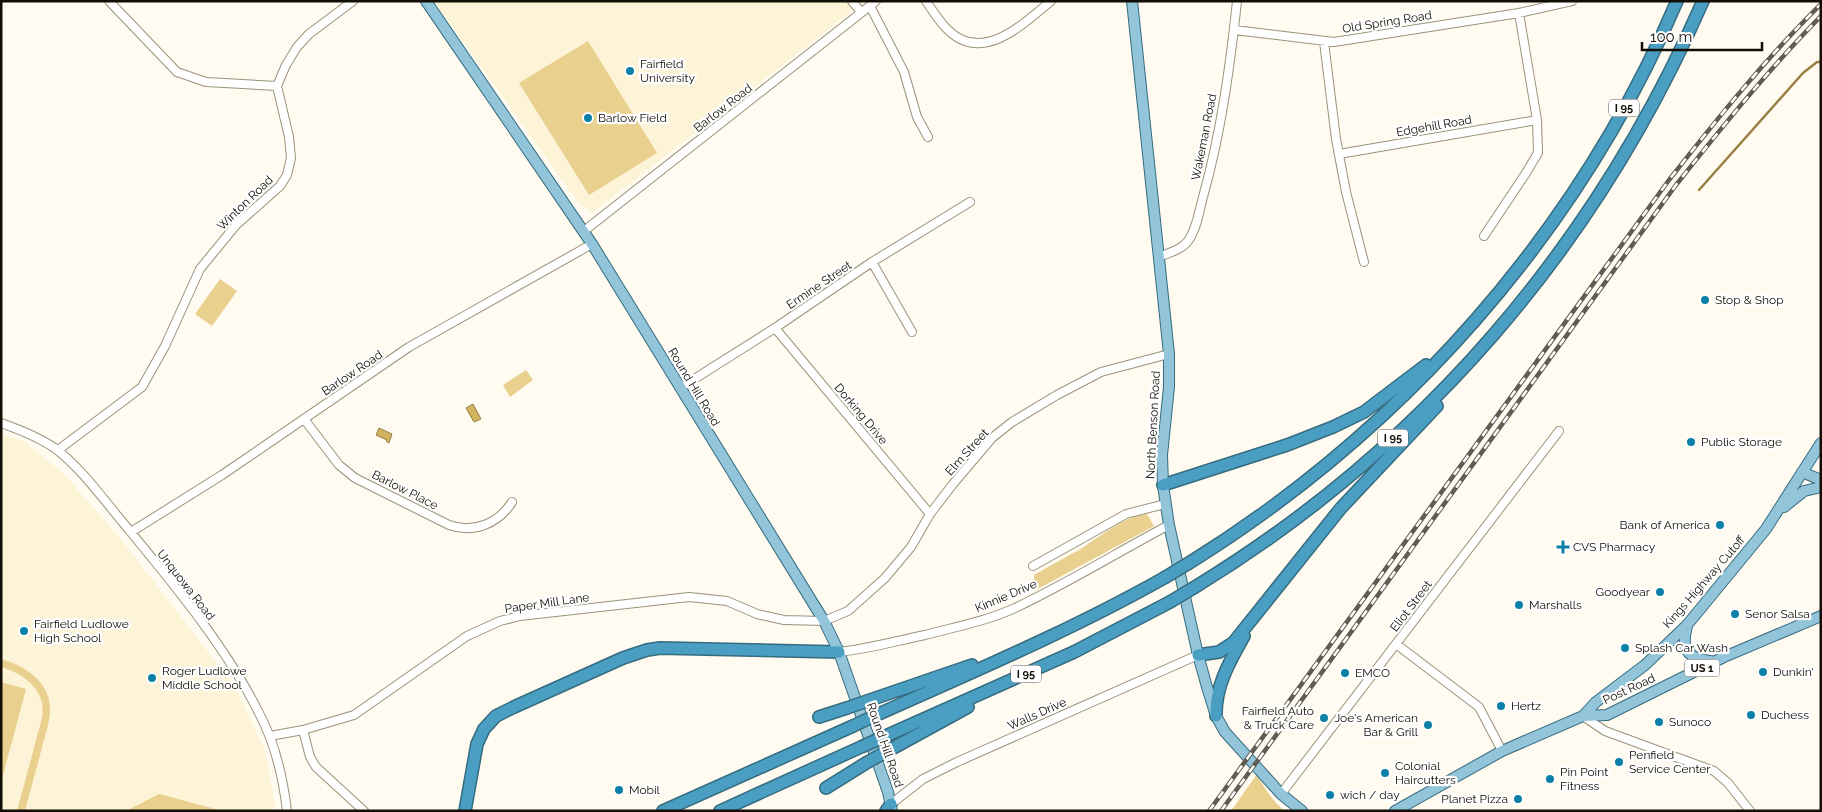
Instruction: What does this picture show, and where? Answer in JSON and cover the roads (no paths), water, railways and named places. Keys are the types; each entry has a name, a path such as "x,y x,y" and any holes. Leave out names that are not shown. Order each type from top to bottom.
{"highway":[{"path":"1649,61 1670,1"},
{"name":"I 95","path":"663,811 1035,644 1113,606 1189,563 1260,516 1328,464 1393,406 1454,344 1510,279 1561,209 1608,137 1649,61 1677,1"},
{"name":"I 95","path":"720,811 1047,664 1107,636 1170,602 1242,557 1290,523 1375,455 1445,388 1505,322 1560,254 1614,173 1668,78 1703,1"},
{"path":"1198,655 1219,652 1228,647 1341,508 1431,413 1505,322"},
{"path":"1163,485 1287,445 1348,420 1378,402 1454,344"},
{"path":"1216,716 1217,697 1224,674 1267,600"},
{"path":"820,717 1035,644"},
{"path":"465,811 477,744 484,729 490,722 514,707 623,658 660,648 839,652"},
{"path":"826,788 866,763 1047,664"}],"main road":[{"name":"North Benson Road","path":"1132,1 1169,354 1169,387 1162,455 1163,485 1169,524 1198,655 1216,716 1226,732 1281,794 1302,811"},
{"name":"Round Hill Road","path":"431,3 584,231 824,620 839,652 888,792 890,809"},
{"name":"Kings Highway Cutoff","path":"1583,716 1601,699 1645,665 1687,625 1766,529 1821,443"},
{"path":"1802,472 1821,480"},
{"path":"1777,512 1804,491 1821,487"},
{"name":"Post Road","path":"1395,811 1502,751 1583,716 1607,715 1715,662 1821,616"},
{"path":"1687,625 1684,639 1684,647 1687,652 1700,659 1715,662"}],"street":[{"path":"109,1 177,72 206,82 277,86 286,65 297,47 309,34 353,1"},
{"path":"852,1 861,12"},
{"path":"926,1 947,30 963,40 980,43 997,40 1015,30 1051,1"},
{"name":"Wakeman Road","path":"1158,257 1183,246 1193,233 1212,165 1237,1"},
{"name":"Old Spring Road","path":"1234,30 1324,42 1351,40 1519,12 1572,1"},
{"path":"873,4 904,72 917,117 928,137"},
{"name":"Barlow Road","path":"584,231 873,4"},
{"path":"1484,236 1536,156 1538,149 1537,120 1519,12"},
{"path":"1324,42 1346,192 1364,262"},
{"name":"Winton Road","path":"58,450 142,388 165,346 200,269 236,225 280,186 287,175 291,158 289,137 277,86"},
{"name":"Edgehill Road","path":"1340,154 1537,120"},
{"name":"Ermine Street","path":"680,388 775,328 872,262 970,202"},
{"name":"Barlow Road","path":"131,532 221,476 409,347 592,244"},
{"path":"872,262 912,332"},
{"name":"Dorking Drive","path":"775,328 930,514"},
{"name":"Elm Street","path":"824,620 848,611 885,578 911,547 930,514 953,484 992,438 1012,422 1101,372 1169,354"},
{"name":"Barlow Place","path":"304,419 339,465 355,478 449,525 465,528 480,526 499,519 504,515 512,502"},
{"name":"Unquowa Road","path":"1,423 32,435 58,450 91,483 212,637 242,682 270,736 288,811"},
{"name":"Eliot Street","path":"1281,794 1559,431"},
{"path":"1033,566 1126,514 1165,504"},
{"name":"Kinnie Drive","path":"839,652 894,642 995,616 1034,598 1169,524"},
{"name":"Paper Mill Lane","path":"270,736 303,730 354,716 467,636 500,620 520,616 689,597 727,601 757,614 784,620 824,620"},
{"path":"1396,644 1479,707 1502,751"},
{"name":"Walls Drive","path":"890,809 924,779 957,762 1198,655"},
{"path":"1583,716 1605,731 1714,771 1728,783 1750,811"},
{"path":"303,730 310,757 316,767 364,811"}],"waterway":[{"path":"1699,190 1803,73 1817,62 1821,62"}],"railway":[{"path":"1209,811 1669,180 1761,67 1821,4"},
{"path":"1221,811 1676,185 1764,77 1821,16"}],"place":[{"name":"Fairfield University","path":"630,71"},
{"name":"Barlow Field","path":"588,118"},
{"name":"Stop & Shop","path":"1705,300"},
{"name":"Public Storage","path":"1691,442"},
{"name":"Bank of America","path":"1720,525"},
{"name":"CVS Pharmacy","path":"1563,547"},
{"name":"Goodyear","path":"1660,592"},
{"name":"Marshalls","path":"1519,605"},
{"name":"Senor Salsa","path":"1735,614"},
{"name":"Fairfield Ludlowe High School","path":"24,631"},
{"name":"Splash Car Wash","path":"1625,648"},
{"name":"Dunkin'","path":"1763,672"},
{"name":"EMCO","path":"1345,673"},
{"name":"Roger Ludlowe Middle School","path":"152,678"},
{"name":"Hertz","path":"1501,706"},
{"name":"Duchess","path":"1751,715"},
{"name":"Fairfield Auto & Truck Care","path":"1324,718"},
{"name":"Sunoco","path":"1659,722"},
{"name":"Joe's American Bar & Grill","path":"1428,725"},
{"name":"Penfield Service Center","path":"1619,762"},
{"name":"Colonial Haircutters","path":"1385,773"},
{"name":"Pin Point Fitness","path":"1550,779"},
{"name":"Mobil","path":"619,790"},
{"name":"wich / day","path":"1330,795"},
{"name":"Planet Pizza","path":"1518,799"}]}
